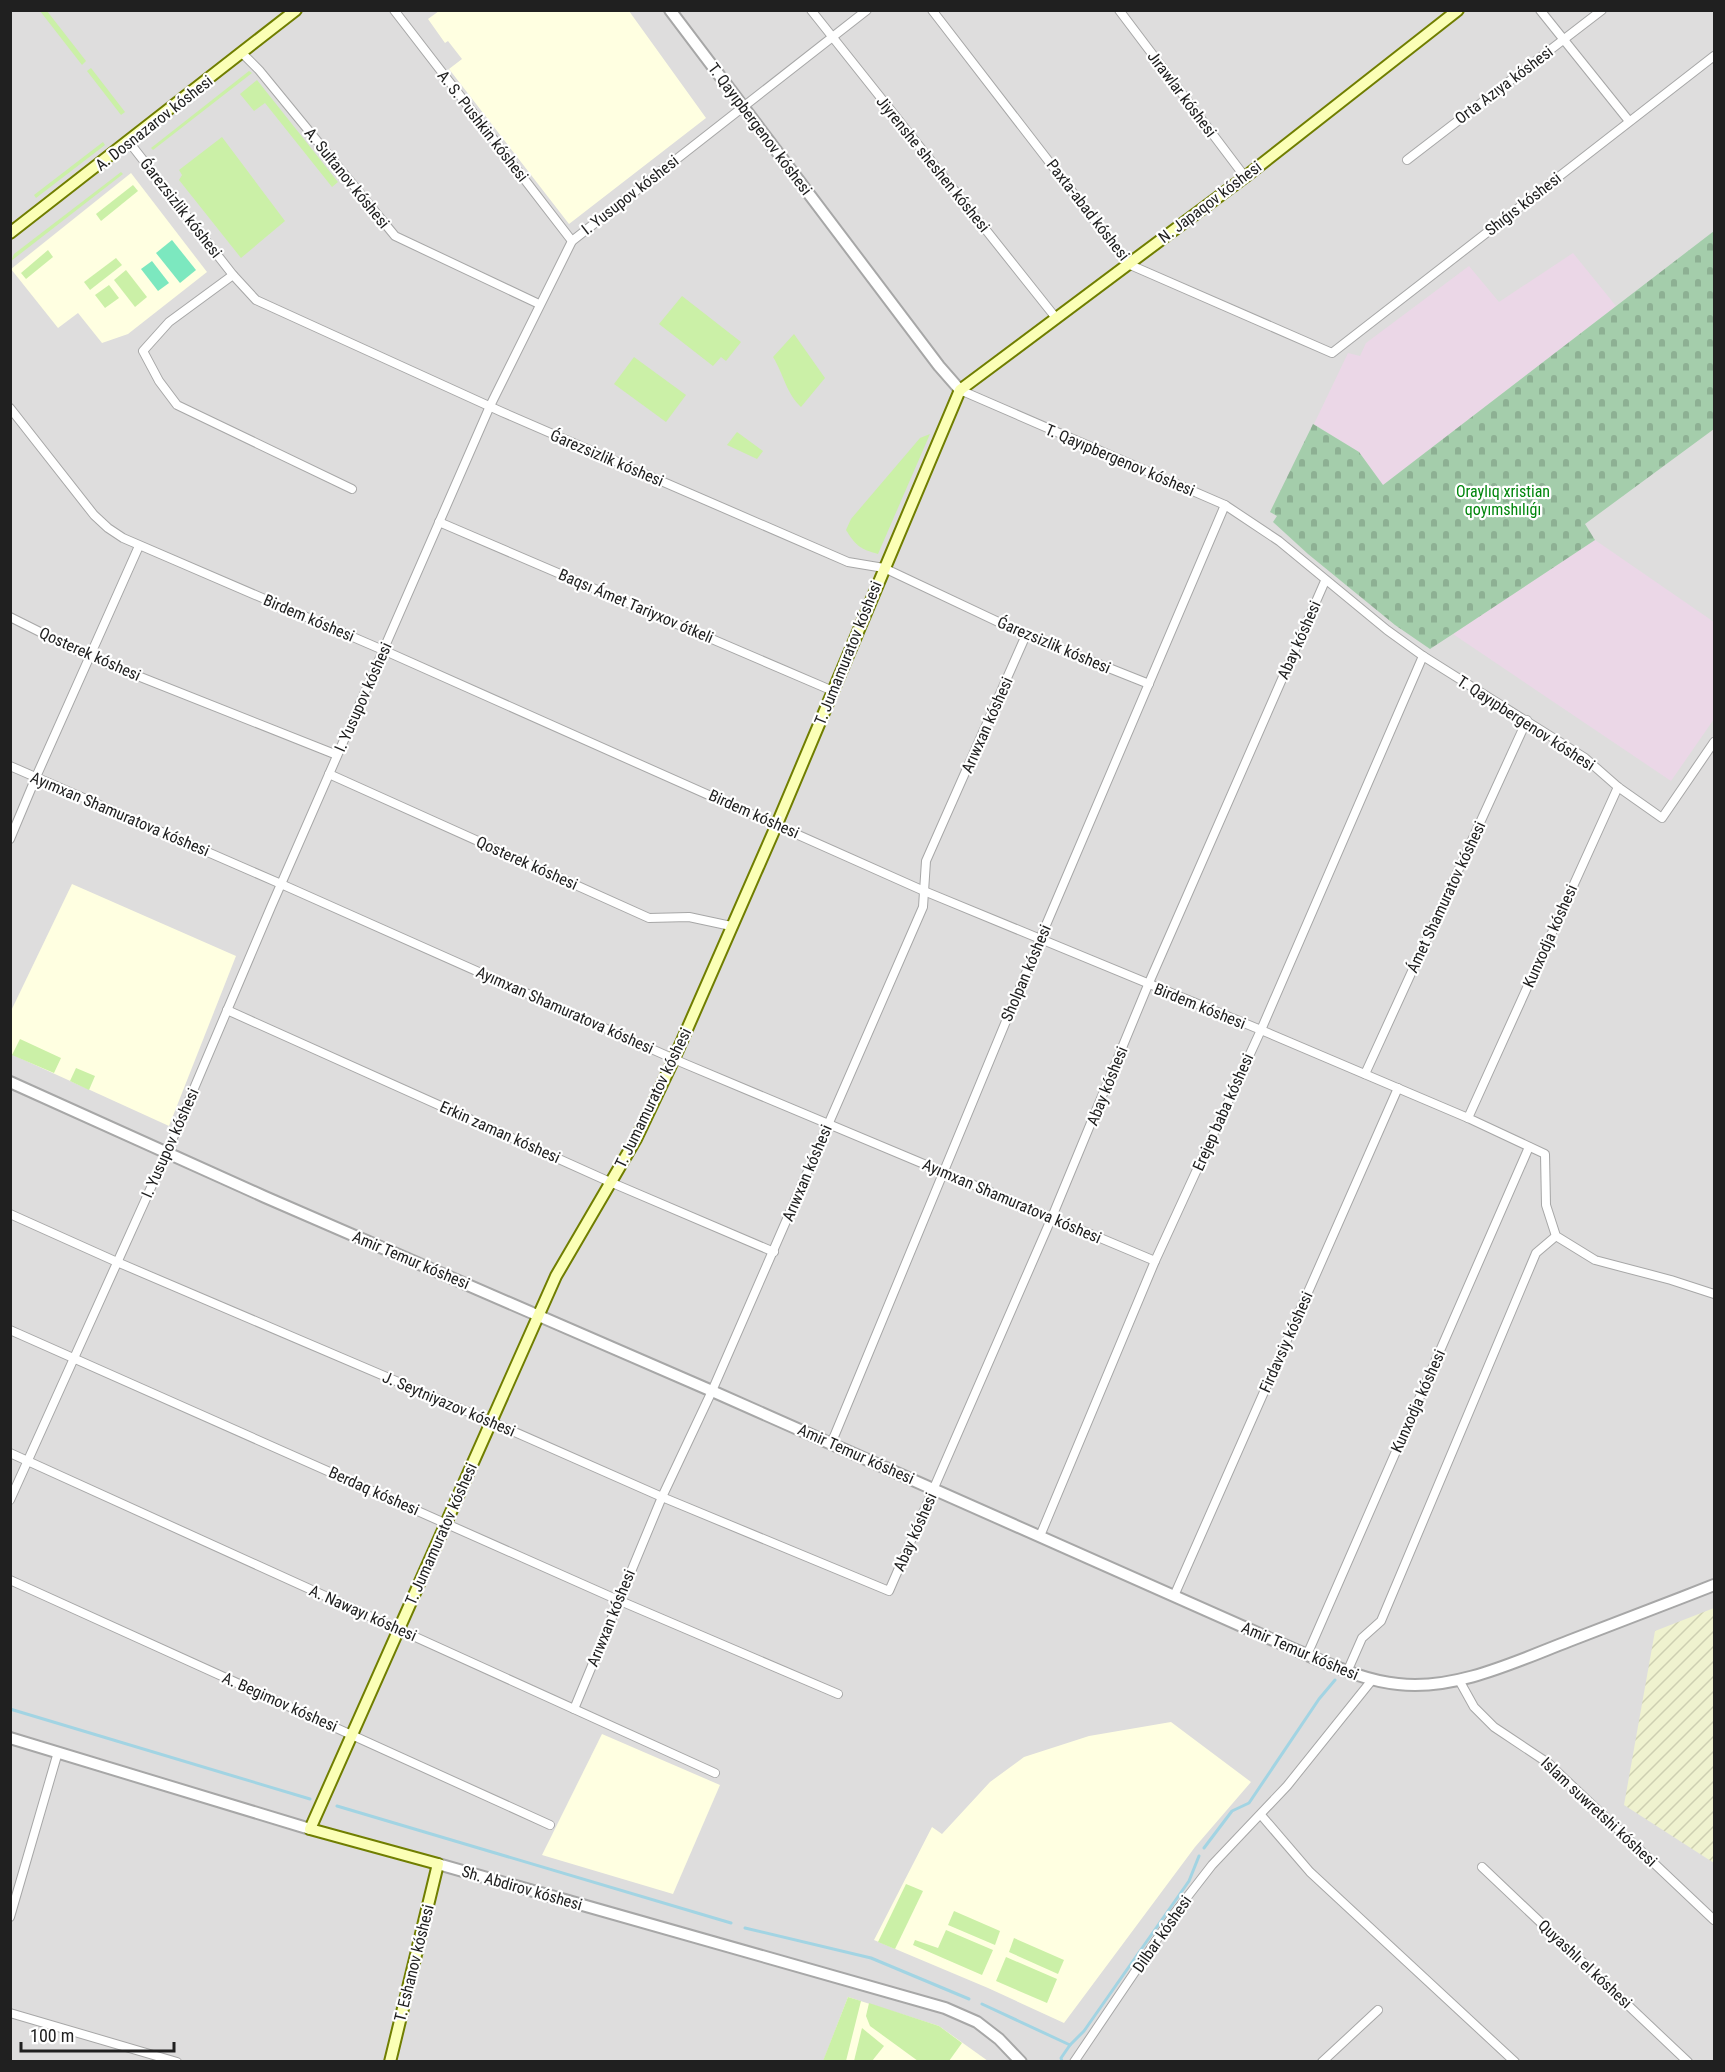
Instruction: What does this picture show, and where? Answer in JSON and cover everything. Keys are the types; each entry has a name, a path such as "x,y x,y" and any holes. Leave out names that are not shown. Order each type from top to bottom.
{"main road":[{"name":"A. Dosnazarov kóshesi","path":"10,233 296,10"},
{"name":"N. Japaqov kóshesi","path":"960,390 1245,177 1458,10"},
{"name":"T. Jumamuratov kóshesi","path":"310,1828 556,1276 636,1139 674,1059 777,824 960,390"},
{"name":"Sh. Abdirov kóshesi","path":"310,1828 438,1864"},
{"name":"T. Eshanov kóshesi","path":"390,2061 438,1864"}],"street":[{"name":"A. S. Pushkin kóshesi","path":"394,10 572,241"},
{"name":"T. Qayıpbergenov kóshesi","path":"670,10 939,366 960,390 1225,505 1279,542 1380,625 1423,656 1585,758 1618,787 1662,819 1714,742"},
{"name":"Jiyrenshe sheshen kóshesi","path":"811,10 1056,318"},
{"name":"I. Yusupov kóshesi","path":"10,1500 166,1152 490,406 572,241 867,10"},
{"name":"Paxta-abad kóshesi","path":"932,10 1128,264 1332,353"},
{"name":"Jırawlar kóshesi","path":"1119,10 1245,177"},
{"path":"1540,10 1629,121"},
{"name":"Orta Azıya kóshesi","path":"1407,160 1602,10"},
{"name":"A. Sultanov kóshesi","path":"242,53 394,236 539,304"},
{"name":"Shıǵıs kóshesi","path":"1332,353 1714,56"},
{"name":"Ǵarezsizlik kóshesi","path":"129,142 232,275 256,300 490,406 848,562 884,568 1026,635 1149,684"},
{"path":"232,275 169,322 143,351 159,381 177,405 352,489"},
{"name":"Birdem kóshesi","path":"10,408 94,515 108,528 139,546 383,650 924,891 1365,1074 1545,1154 1546,1205 1556,1236"},
{"name":"Sholpan kóshesi","path":"831,1444 1040,939 1225,505"},
{"name":"Baqsı Ámet Tariyxov ótkeli","path":"440,522 833,691"},
{"path":"10,839 139,546"},
{"name":"Abay kóshesi","path":"889,1591 1052,1217 1148,985 1325,581"},
{"name":"Qosterek kóshesi","path":"10,617 90,657 337,756"},
{"name":"Arıwxan kóshesi","path":"574,1709 662,1497 774,1252 923,908 926,861 1026,635"},
{"name":"Erejep baba kóshesi","path":"1040,1536 1155,1261 1261,1030 1423,656"},
{"name":"Ámet Shamuratov kóshesi","path":"1365,1074 1527,720"},
{"name":"Ayımxan Shamuratova kóshesi","path":"10,766 674,1059 1155,1261"},
{"name":"Qosterek kóshesi","path":"329,774 649,918 689,916 731,926"},
{"name":"Kunxodja kóshesi","path":"1468,1118 1618,787"},
{"name":"Erkin zaman kóshesi","path":"227,1010 610,1182 774,1252"},
{"name":"Amir Temur kóshesi","path":"10,1082 1306,1655 1372,1680 1400,1685 1437,1684 1458,1680 1511,1663 1714,1585"},
{"name":"Firdavsiy kóshesi","path":"1174,1596 1398,1088"},
{"name":"Kunxodja kóshesi","path":"1306,1655 1529,1147"},
{"name":"J. Seytniyazov kóshesi","path":"10,1214 662,1497 889,1591"},
{"path":"1347,1672 1362,1638 1381,1621 1536,1253 1556,1236 1595,1260 1714,1294"},
{"name":"Berdaq kóshesi","path":"10,1330 618,1600 838,1694"},
{"name":"A. Nawayı kóshesi","path":"10,1453 715,1773"},
{"name":"A. Begimov kóshesi","path":"10,1580 550,1825"},
{"name":"Dilbar kóshesi","path":"1074,2061 1213,1863 1261,1815 1372,1680"},
{"name":"Islam suwretshi kóshesi","path":"1458,1680 1474,1707 1494,1727 1548,1763 1714,1920"},
{"name":"Sh. Abdirov kóshesi","path":"10,1738 310,1828"},
{"path":"10,1917 58,1752"},
{"path":"1261,1815 1310,1872 1515,2061"},
{"name":"Sh. Abdirov kóshesi","path":"438,1864 945,2008 977,2022 999,2039 1021,2061"},
{"name":"Quyashlı el kóshesi","path":"1482,1867 1688,2061"},
{"path":"1322,2061 1378,2010"},
{"path":"10,2013 177,2061"}],"shaded area":[{"path":"11,11 1714,11 1714,2061 11,2062"},
{"path":"439,11 629,11 706,118 569,224 449,69 462,59 448,41 445,43 428,19"},
{"path":"131,173 207,272 128,334 102,343 78,313 58,328 11,269"},
{"path":"1573,253 1616,306 1383,485 1359,452 1314,424 1348,353 1360,356 1366,343 1469,266 1499,302"},
{"path":"1595,540 1714,622 1714,719 1671,781 1453,634"},
{"path":"72,884 236,956 169,1126 11,1054 10,1013"},
{"path":"1714,1608 1714,1863 1624,1805 1655,1631"},
{"path":"1171,1722 1251,1782 1195,1847 1064,2023 874,1940 932,1827 942,1834 990,1782 1024,1757 1089,1736"},
{"path":"602,1734 720,1785 673,1894 542,1855"},
{"path":"848,1997 939,2026 988,2061 823,2062"}],"green space":[{"path":"40,11 47,11 86,61 82,65"},
{"path":"91,68 125,112 121,115 87,71"},
{"path":"249,71 252,73 153,150 151,148"},
{"path":"257,80 338,182 332,187 265,103 254,111 240,94"},
{"path":"222,137 285,221 241,258 179,180 182,175 179,170"},
{"path":"103,142 105,145 36,198 34,195"},
{"path":"121,172 123,174 11,261 14,254"},
{"path":"133,185 138,191 101,221 96,214"},
{"name":"Oraylıq xristian qoyımshılıǵı","path":"1714,231 1714,429 1585,524 1595,540 1453,634 1430,649 1395,625 1308,554 1273,522 1277,516 1270,512 1313,424 1359,452 1383,485"},
{"path":"172,240 196,270 180,283 156,253"},
{"path":"48,250 53,257 26,279 21,273"},
{"path":"116,258 122,265 90,290 84,282"},
{"path":"152,261 169,283 158,291 141,269"},
{"path":"126,270 147,297 135,307 114,280"},
{"path":"109,285 119,298 105,308 95,295"},
{"path":"682,296 741,342 726,361 721,357 713,366 659,324"},
{"path":"794,334 825,378 801,407 788,390 773,357"},
{"path":"634,357 686,395 666,422 614,384"},
{"path":"737,432 763,451 757,459 727,445"},
{"path":"930,434 878,554 863,548 846,530 851,519 920,438"},
{"path":"20,1039 61,1058 54,1073 12,1055"},
{"path":"76,1068 95,1076 89,1090 70,1081"},
{"path":"906,1884 923,1891 895,1949 878,1942"},
{"path":"954,1911 1000,1931 995,1945 948,1925"},
{"path":"946,1930 993,1950 982,1975 913,1945 915,1940 938,1948"},
{"path":"1014,1938 1064,1960 1058,1974 1009,1952"},
{"path":"1006,1957 1057,1979 1047,2003 996,1981"},
{"path":"848,1997 861,2001 846,2061 823,2061"},
{"path":"869,2003 939,2026 962,2043 949,2061 918,2061 870,2026 866,2016"},
{"path":"862,2028 884,2046 872,2061 854,2061"}],"waterway":[{"path":"1204,1848 1232,1811 1249,1803 1319,1699 1335,1680"},
{"path":"10,1709 310,1799"},
{"path":"337,1806 731,1923"},
{"path":"1070,2045 1084,2031 1189,1881 1199,1856"},
{"path":"745,1928 871,1958 969,1999"},
{"path":"982,2004 1070,2045 1061,2058 1062,2062"}]}
